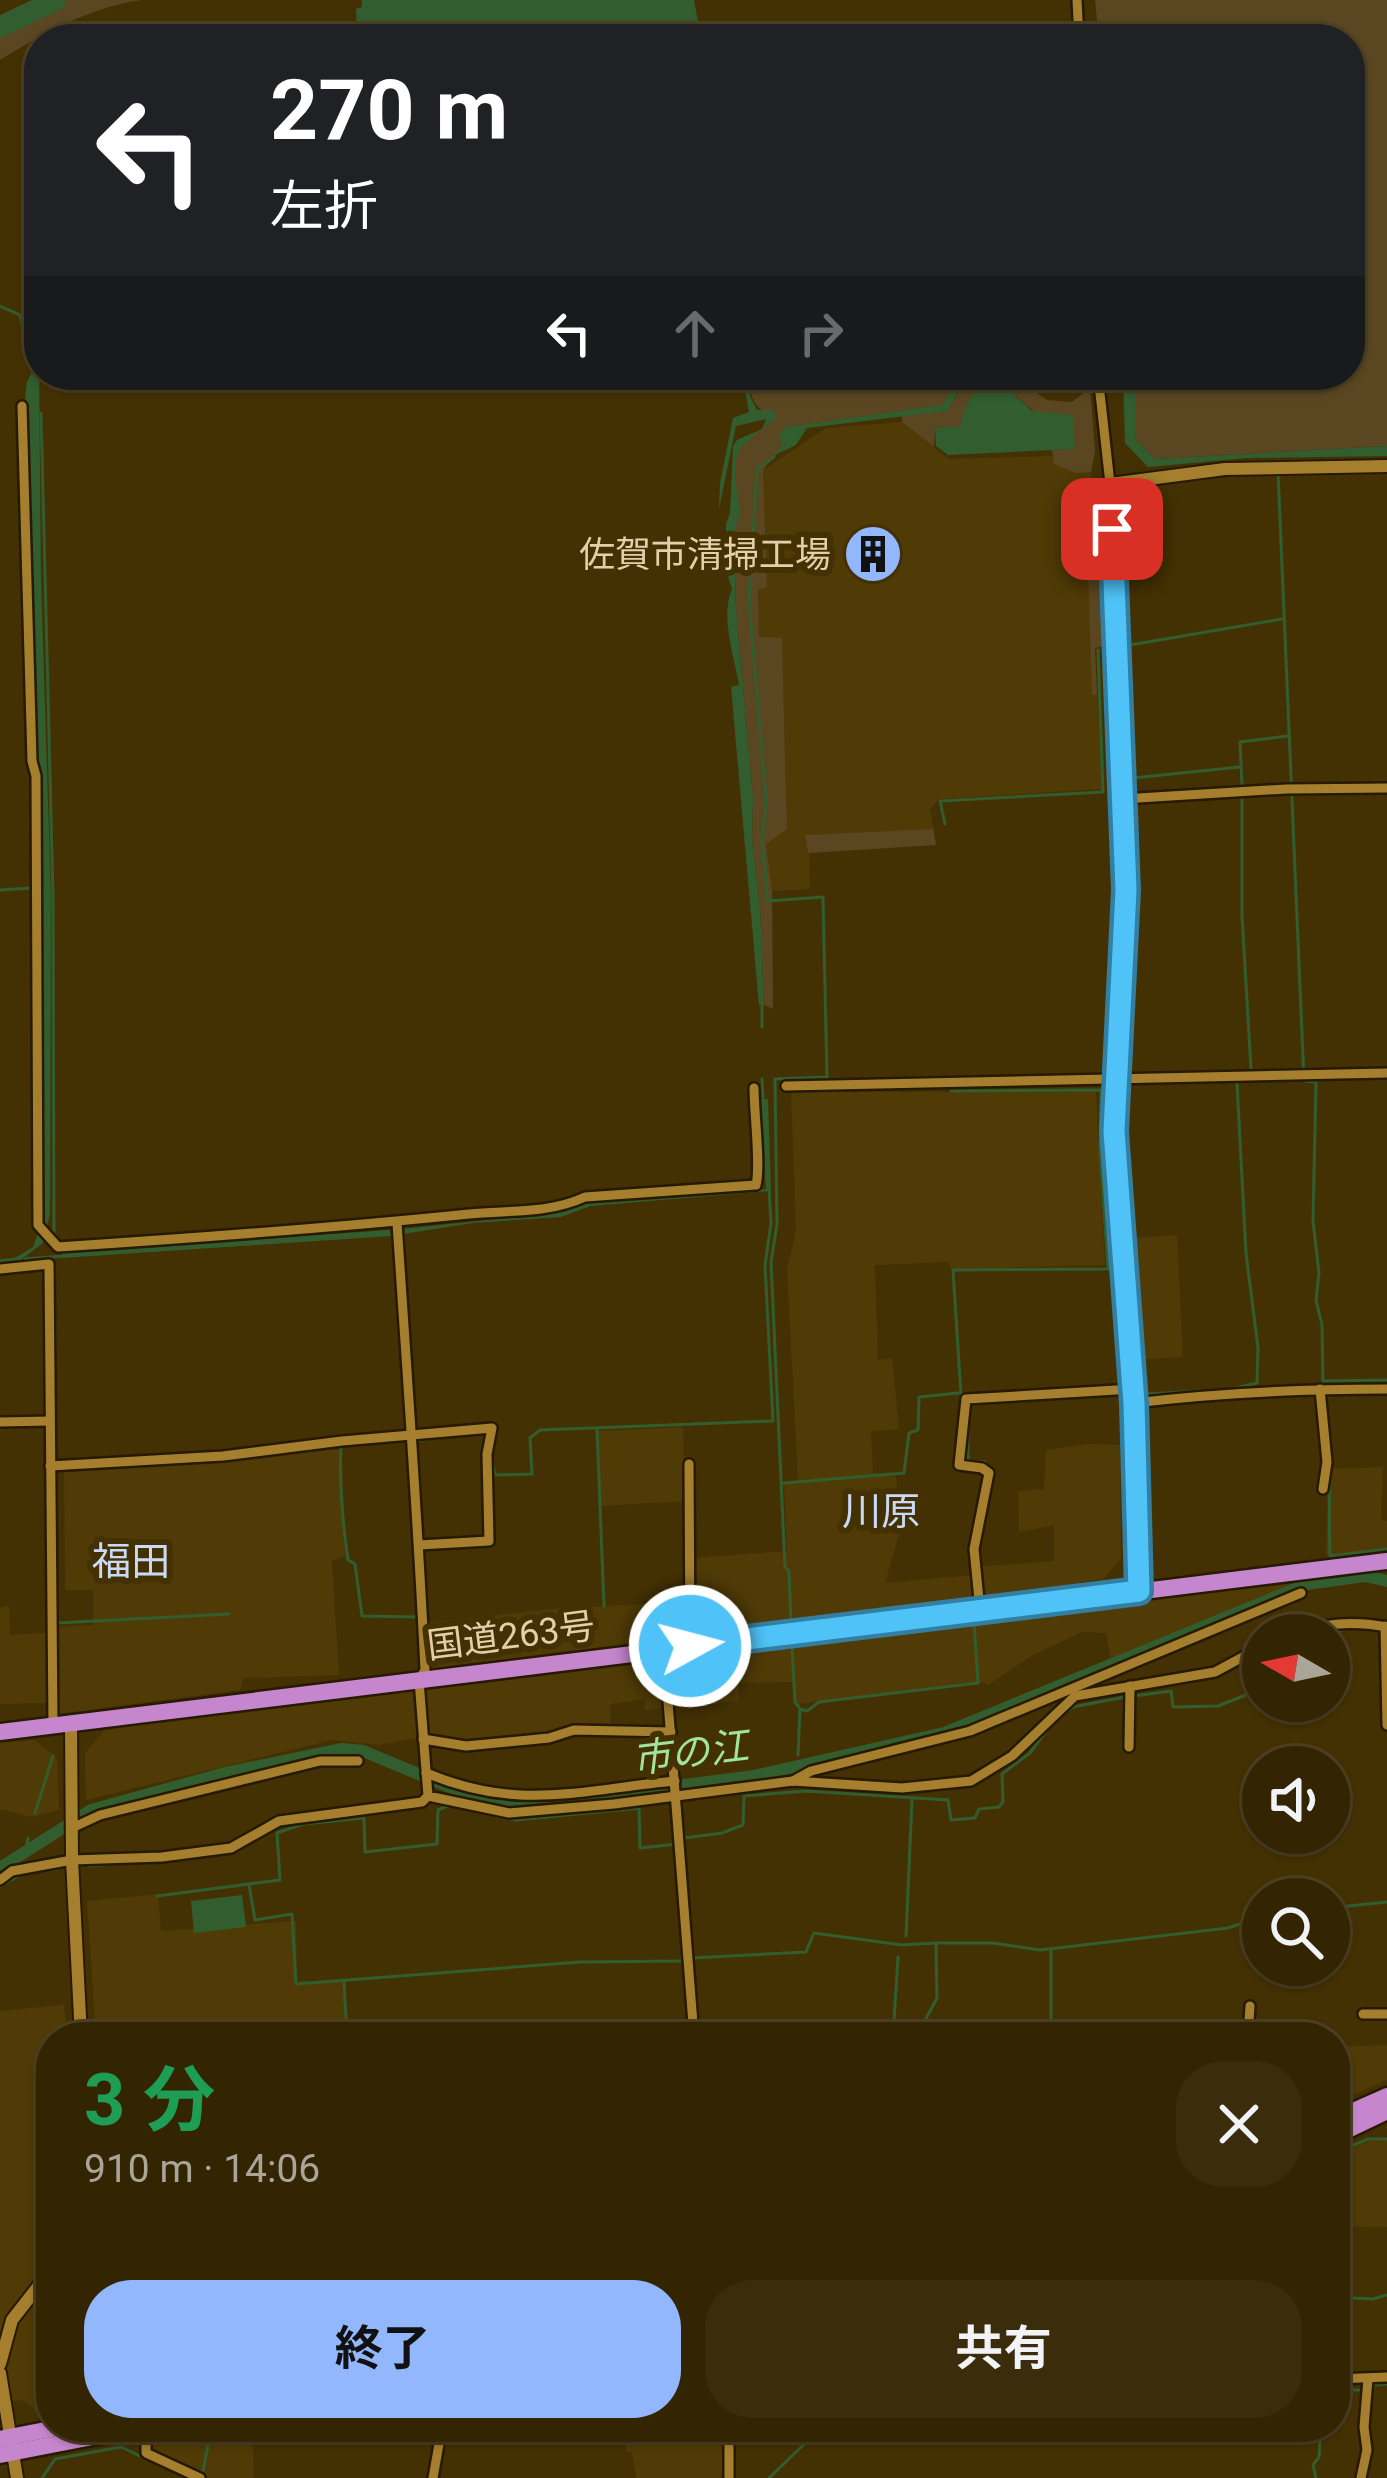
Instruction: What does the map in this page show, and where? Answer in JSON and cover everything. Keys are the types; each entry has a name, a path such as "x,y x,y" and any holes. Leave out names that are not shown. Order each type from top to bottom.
{"highway":[{"name":"国道263号","path":"0,1732 1387,1561"},
{"path":"1350,2112 1387,2096"},
{"path":"1350,2129 1387,2111"},
{"path":"5,2446 36,2436"},
{"path":"5,2446 36,2442"}],"street":[{"path":"1100,390 1110,484 1122,800 1125,933 1114,1080 1139,1591"},
{"path":"22,406 38,891 38,1225 58,1247 397,1229 469,1214 560,1208 585,1197 756,1185 754,1088"},
{"path":"1110,484 1167,474 1387,466"},
{"path":"1122,800 1387,788"},
{"path":"785,1086 1387,1073"},
{"path":"0,1880 12,1871 72,1860 162,1857 231,1848 279,1821 422,1802 427,1791 419,1680 425,1670 423,1545 397,1229"},
{"path":"0,1270 49,1264 62,1725 72,1821 80,2022"},
{"path":"1323,1389 1327,1462 1323,1489"},
{"path":"980,1610 974,1549 986,1471 959,1465 966,1403 1387,1389"},
{"path":"0,1422 50,1421"},
{"path":"55,1466 155,1462 492,1428 489,1541 423,1545"},
{"path":"689,1464 690,1646"},
{"path":"793,1781 811,1771 970,1731 1301,1594"},
{"path":"1350,1620 1385,1630 1387,1725"},
{"path":"664,1649 693,2022"},
{"path":"427,1791 509,1813 793,1781 930,1788 971,1781 1012,1756 1075,1696 1130,1693 1215,1672 1242,1657"},
{"path":"1129,1747 1130,1693"},
{"path":"424,1738 466,1746 550,1738 574,1730 671,1732"},
{"path":"72,1821 320,1761 358,1762"},
{"path":"426,1773 459,1786 513,1797 675,1781"},
{"path":"1249,2022 1250,2006"},
{"path":"1364,2014 1387,2014"},
{"path":"0,2363 12,2320 36,2289"},
{"path":"0,2373 5,2446 17,2478"},
{"path":"1350,2382 1367,2386 1387,2377"},
{"path":"1361,2478 1367,2450 1367,2386"},
{"path":"146,2442 146,2453 198,2477"},
{"path":"433,2478 439,2442"}],"shaded area":[{"path":"66,0 142,0 66,24 24,24 24,46 0,60 0,35"},
{"path":"362,0 694,0 698,24 356,24 356,9 362,7"},
{"path":"1095,0 1387,0 1387,446 1155,459 1135,439 1133,390 1365,390 1365,24 1097,24"},
{"path":"26,390 39,390 51,896 50,1215 43,1243 18,1262 15,1258 33,1247 44,1216 40,776"},
{"path":"745,390 749,390 757,410 773,410 777,418 743,446 735,463 739,510 739,542 734,548 736,609 753,797 764,1005 759,1005 731,687 739,685 728,624 732,589 726,570 726,524 733,446 762,429 766,419 736,426 719,509 733,418 749,412"},
{"path":"952,390 942,405 786,427 782,446 763,470 767,587 758,590 759,637 782,638 787,829 766,844 772,891 773,1009 764,1005 753,797 736,609 734,547 739,542 732,494 740,448 777,418 763,411 750,391"},
{"path":"952,390 960,390 947,411 807,428 796,445 771,457 782,446 779,436 785,427 942,405"},
{"path":"960,390 999,390 962,426 935,428 934,447 902,422 902,416 947,411"},
{"path":"976,390 1009,390 1032,411 1073,415 1075,449 948,455 936,446 935,428 961,426"},
{"path":"1010,390 1033,390 1047,400 1072,402 1090,390 1095,451 1091,472 1076,473 1054,464 1052,450 1075,448"},
{"path":"1123,390 1135,390 1135,439 1155,459 1387,446 1387,456 1247,458 1148,467 1125,443"},
{"path":"902,422 949,459 1091,455 1092,518 1098,519 1102,646 1095,648 1102,789 939,799 930,809 936,845 809,853 810,889 772,891 766,844 787,829 782,638 759,638 758,589 767,586 763,470 826,428"},
{"path":"1098,519 1102,646 1095,648 1097,695 1092,695 1087,536 1068,534 1064,529 1065,521"},
{"path":"933,829 936,845 808,853 805,835"},
{"path":"791,1092 1096,1092 1105,1265 951,1269 948,1262 875,1265 878,1360 892,1358 899,1429 871,1431 873,1476 896,1475 899,1534 885,1583 973,1575 975,1567 1054,1561 1054,1525 1019,1532 1018,1491 1044,1489 1046,1450 1120,1445 1121,1559 1103,1579 984,1599 428,1669 425,1623 562,1608 694,1602 694,1558 787,1551 784,1483 798,1481 787,1268 796,1232"},
{"path":"759,1099 768,1099 771,1191 590,1206 561,1217 403,1234 402,1229 563,1212 588,1202 766,1189"},
{"path":"390,1230 391,1236 62,1258 62,1252"},
{"path":"1177,1235 1183,1357 1144,1359 1134,1238"},
{"path":"683,1427 685,1501 601,1506 598,1431"},
{"path":"342,1449 345,1556 332,1561 339,1675 243,1678 240,1690 58,1714 54,1627 93,1625 93,1590 65,1590 64,1472"},
{"path":"1383,1467 1381,1520 1387,1521 1387,1549 1326,1555 1328,1469"},
{"path":"1288,1581 1290,1585 1111,1658 1106,1633 1082,1632 1033,1655 988,1685 796,1704 793,1682 738,1683 739,1701 645,1710 645,1699 610,1704 611,1732 574,1729 554,1738 465,1745 428,1736 379,1745 332,1740 86,1800 85,1753 106,1729"},
{"path":"9,1606 10,1635 47,1633 47,1703 0,1704 0,1607"},
{"path":"35,1740 57,1758 59,1810 32,1817 0,1809 0,1743"},
{"path":"158,1894 161,1931 296,1921 297,1982 343,1979 345,2022 95,2022 87,1901"},
{"path":"242,1895 246,1927 194,1933 191,1901"},
{"path":"64,2005 66,2022 36,2022 36,2410 22,2400 0,2403 0,2011"},
{"path":"1387,2045 1387,2080 1350,2096 1350,2046"},
{"path":"1387,2140 1387,2227 1350,2226 1350,2149"},
{"path":"148,2442 253,2442 254,2478 202,2478 146,2452"},
{"path":"626,2442 725,2442 724,2474 720,2478 636,2478 632,2453 626,2451"}],"waterway":[{"path":"0,27 56,0"},
{"path":"0,306 20,315 24,332"},
{"path":"41,413 53,897 54,1235"},
{"path":"774,457 757,469 749,599 766,799 762,843 768,901 823,897 827,1077 775,1079 777,1224 771,1262 791,1622"},
{"path":"1278,472 1304,1081 1316,1082 1313,1221 1323,1385"},
{"path":"1130,645 1282,619"},
{"path":"945,824 940,801 1103,792 1098,650"},
{"path":"1242,786 1240,742 1287,736"},
{"path":"1133,778 1239,767"},
{"path":"1242,795 1242,916 1251,1069"},
{"path":"0,890 32,888"},
{"path":"762,1001 762,1027"},
{"path":"762,1079 763,1099"},
{"path":"1148,1394 1257,1383 1237,1084"},
{"path":"951,1091 1101,1090 1108,1269 953,1270 961,1395"},
{"path":"491,1456 495,1475 532,1474 530,1438 540,1430 773,1421 765,1265 771,1223 769,1190"},
{"path":"25,1259 64,1256"},
{"path":"0,1261 16,1259"},
{"path":"55,1324 56,1523"},
{"path":"1325,1381 1387,1380"},
{"path":"784,1483 904,1473 909,1433 918,1430 919,1397 958,1393"},
{"path":"972,1404 1119,1395"},
{"path":"968,1402 968,1461 985,1462 985,1467"},
{"path":"1326,1406 1330,1556 1387,1549"},
{"path":"597,1430 604,1606"},
{"path":"421,1512 417,1441 450,1436"},
{"path":"338,1444 346,1547 348,1560 355,1564 362,1616 418,1617"},
{"path":"207,1452 246,1449"},
{"path":"970,1555 984,1476"},
{"name":"市の江","path":"0,1868 91,1810 225,1773 342,1749 363,1751 481,1800 530,1805 754,1776 944,1733 1307,1584 1365,1576 1387,1581"},
{"path":"57,1623 229,1614"},
{"path":"798,1755 800,1709 807,1711 819,1702 978,1683 974,1622"},
{"path":"792,1647 799,1707"},
{"path":"1134,1696 1171,1691 1173,1707 1218,1706 1242,1696"},
{"path":"1060,1716 1073,1707 1125,1697"},
{"path":"684,1838 743,1825 744,1796 806,1791 948,1800 951,1820 975,1818 979,1809 999,1807 1002,1774 1030,1753 1049,1727"},
{"path":"35,1813 53,1756"},
{"path":"906,1936 912,1800"},
{"path":"157,1896 280,1880 277,1833 303,1824 364,1818 365,1852 437,1844 438,1810 450,1805 516,1820 639,1808 640,1848 677,1844"},
{"path":"26,1850 28,1838"},
{"path":"133,1862 146,1863"},
{"path":"89,1866 123,1863"},
{"path":"0,1886 24,1873 57,1869"},
{"path":"249,1885 255,1920 292,1914 296,1984 580,1962 683,1961"},
{"path":"1350,1906 1387,1902"},
{"path":"924,2022 937,1998 936,1943 993,1943 1040,1950 1242,1923"},
{"path":"692,1958 806,1952 814,1933 902,1945 936,1943"},
{"path":"1051,1950 1051,2022"},
{"path":"894,2022 898,1957"},
{"path":"344,1982 346,2022"},
{"path":"1350,2147 1368,2139 1387,2139"},
{"path":"1350,2298 1387,2295"},
{"path":"1372,2390 1373,2385 1387,2384"},
{"path":"1350,2390 1363,2390"},
{"path":"202,2476 209,2442"},
{"path":"733,2468 734,2442"},
{"path":"769,2478 806,2442"},
{"path":"1316,2478 1313,2465 1320,2442"},
{"path":"42,2478 55,2459 121,2447 187,2478"}],"place":[{"name":"佐賀市清掃工場","path":"873,554"}],"district":[{"name":"川原","path":"881,1511"},
{"name":"福田","path":"131,1561"}],"route":[{"path":"690,1646 1139,1591 1134,1403 1114,1131 1126,890 1112,529"}]}
